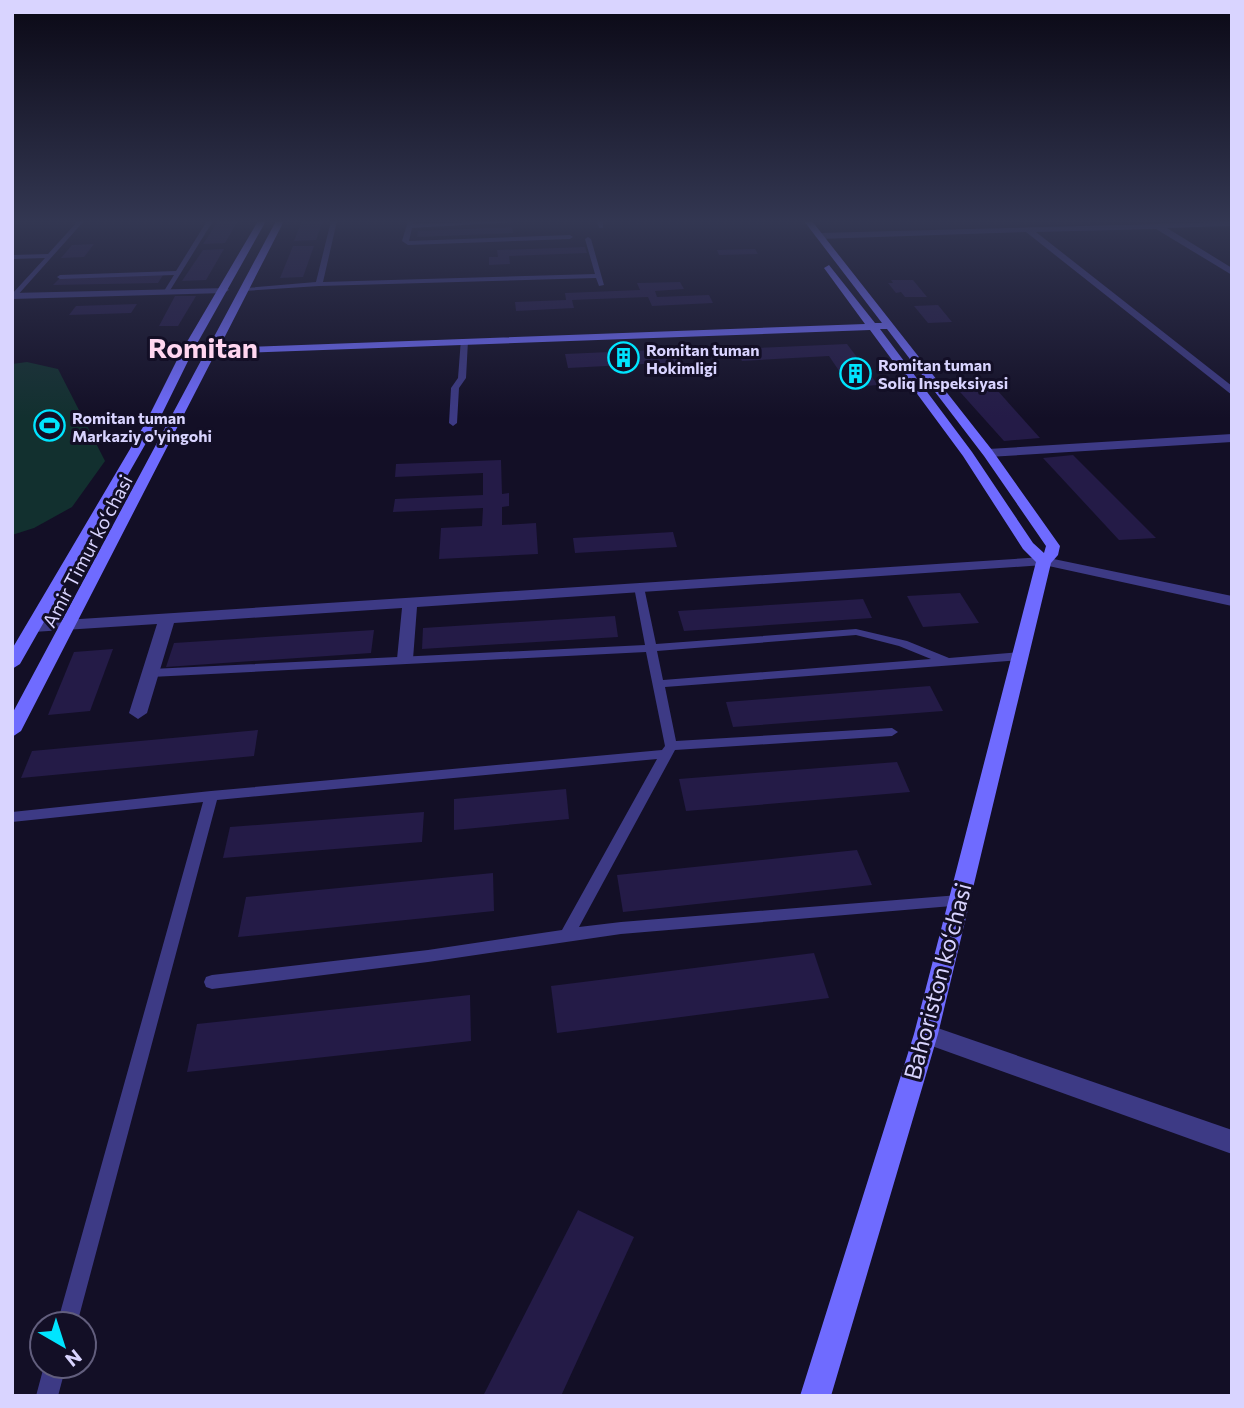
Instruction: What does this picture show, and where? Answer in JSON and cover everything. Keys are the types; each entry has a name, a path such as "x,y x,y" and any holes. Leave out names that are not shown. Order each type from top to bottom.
{"street":[{"name":"Amir Timur ko‘chasi","path":"12,664 152,422 189,347 226,287"},
{"name":"Amir Timur ko‘chasi","path":"12,731 248,287"},
{"path":"843,287 968,455 1028,546 1044,561"},
{"name":"Bahoriston ko‘chasi","path":"814,1396 926,1034 1044,561 1051,555 1053,546 988,453 859,287"},
{"path":"1099,287 1232,392"},
{"path":"13,296 246,290"},
{"path":"216,346 464,341 868,321 881,315"},
{"path":"189,347 868,321 888,326"},
{"path":"988,453 1232,438"},
{"path":"33,627 1044,561 1232,601"},
{"path":"405,659 410,602"},
{"path":"138,713 167,618"},
{"path":"926,1034 1232,1142"}],"lane":[{"path":"167,291 170,287"},
{"path":"246,290 309,287"},
{"path":"453,423 455,388 462,378 464,341"},
{"path":"568,935 669,750 639,587"},
{"path":"151,673 652,648 856,632 903,643 948,662"},
{"path":"658,684 1020,656"},
{"path":"12,817 669,750 892,732"},
{"path":"71,1310 211,796"},
{"path":"212,982 428,956 621,928 959,901"}],"green space":[{"name":"Romitan tuman Markaziy o'yingohi","path":"27,362 58,369 105,461 72,507 34,528 12,535 12,364"}],"building":[{"path":"639,287 683,287 684,289 655,291 657,297 709,295 713,303 652,306 648,297 572,300 574,308 516,311 515,302 566,300 565,293 640,290"},
{"path":"891,287 919,287 927,297 905,297 901,292 896,293"},
{"path":"175,296 196,296 178,326 159,326"},
{"path":"137,304 131,313 69,315 76,306"},
{"path":"938,305 952,322 928,323 914,306"},
{"name":"Romitan tuman Soliq Inspeksiyasi","path":"847,344 878,385 850,387 829,356 742,361 736,349"},
{"name":"Romitan tuman Hokimligi","path":"676,349 682,362 568,368 565,354"},
{"path":"989,381 1040,438 1004,441 952,383"},
{"path":"1073,455 1156,538 1119,540 1043,458"},
{"path":"501,460 502,494 509,493 509,506 502,507 502,525 536,523 538,554 439,559 441,528 482,526 483,508 393,512 395,499 483,495 483,473 395,477 396,464"},
{"path":"673,532 677,547 575,553 573,538"},
{"path":"960,593 979,623 923,627 907,596"},
{"path":"863,599 872,618 684,631 678,611"},
{"path":"615,616 618,637 422,649 423,628"},
{"path":"374,630 371,653 166,667 174,643"},
{"path":"113,649 90,711 48,715 74,652"},
{"path":"930,686 943,711 733,727 726,702"},
{"path":"258,730 254,756 21,778 32,751"},
{"path":"897,762 910,792 686,811 679,779"},
{"path":"566,789 569,819 454,830 454,799"},
{"path":"424,812 422,842 223,858 230,827"},
{"path":"857,850 872,885 623,912 617,875"},
{"path":"493,873 494,911 238,937 246,897"},
{"path":"814,953 829,998 557,1033 551,986"},
{"path":"470,995 471,1041 187,1072 197,1024"},
{"path":"578,1210 634,1237 561,1396 483,1396"}],"place":[{"name":"Romitan tuman Hokimligi","path":"623,358"},
{"name":"Romitan tuman Soliq Inspeksiyasi","path":"855,373"},
{"name":"Romitan tuman Markaziy o'yingohi","path":"49,426"}],"district":[{"name":"Romitan","path":"203,347"}]}
